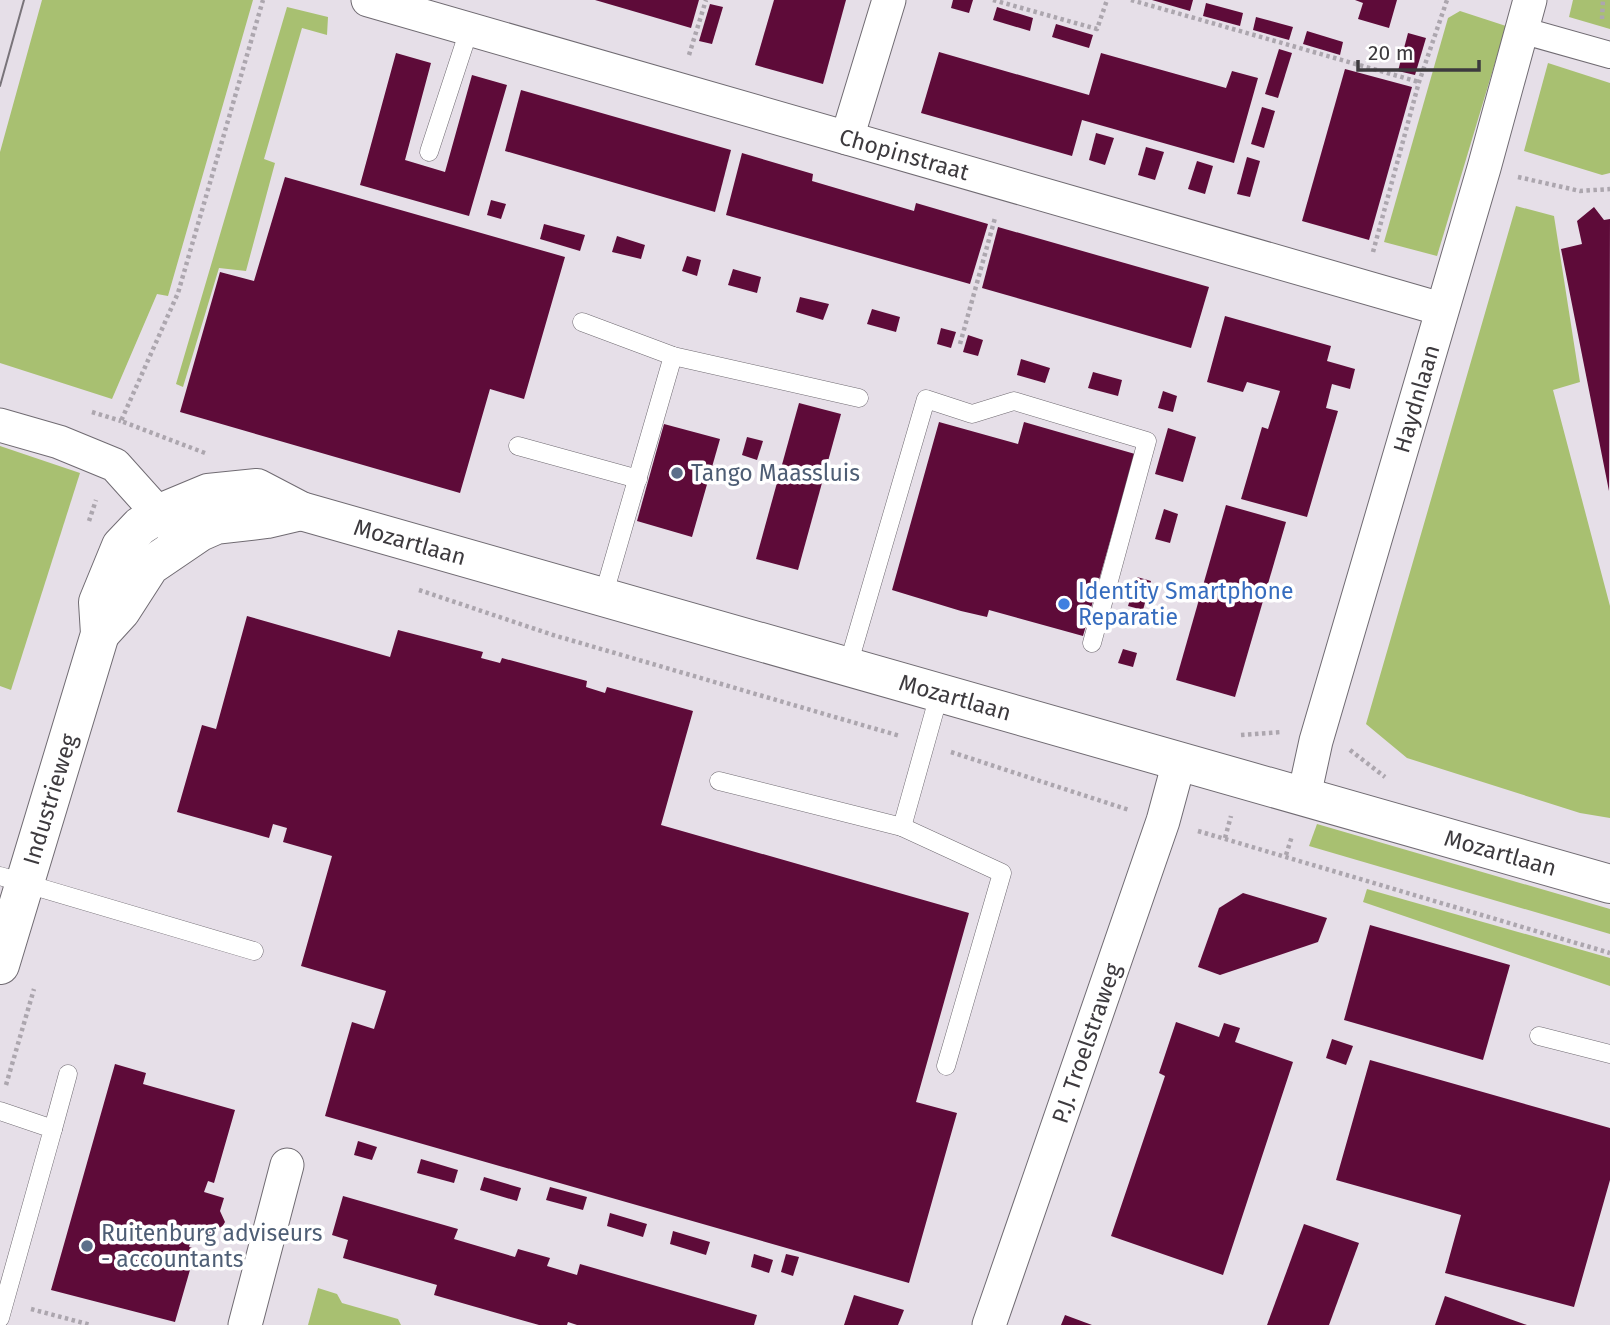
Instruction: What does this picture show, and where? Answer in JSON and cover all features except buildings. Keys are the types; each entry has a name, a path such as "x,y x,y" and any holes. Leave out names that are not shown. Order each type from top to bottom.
{"main road":[{"name":"Mozartlaan","path":"160,513 208,493 257,488 301,511 847,669 1610,884"},
{"name":"Mozartlaan","path":"184,543 216,525 267,519 301,511"},
{"name":"Industrieweg","path":"100,634 98,602 121,546 140,526 160,513"},
{"name":"Industrieweg","path":"0,965 11,879 100,634 121,611 150,566 184,543"}],"street":[{"name":"Chopinstraat","path":"368,0 1441,309"},
{"path":"847,138 889,0"},
{"path":"1525,15 1610,55"},
{"name":"Haydnlaan","path":"1304,796 1316,741 1484,168 1525,15"},
{"path":"0,425 59,442 115,465 184,543"},
{"name":"P.J. Troelstraweg","path":"989,1325 1163,821 1179,762"},
{"path":"245,1325 287,1165"}],"lane":[{"path":"429,152 469,30"},
{"path":"582,322 673,356 859,398"},
{"path":"603,597 673,356"},
{"path":"847,669 926,399 972,414 1014,401 1147,441 1092,643"},
{"path":"518,446 638,479"},
{"path":"902,827 939,695"},
{"path":"719,781 902,827 1002,873 946,1066"},
{"path":"11,879 254,951"},
{"path":"1538,1036 1610,1054"},
{"path":"2,1310 68,1074"},
{"path":"0,1111 53,1129"}],"path":[{"path":"196,450 121,421 178,293 263,0"},
{"path":"679,90 706,0"},
{"path":"993,0 1097,29 1107,0"},
{"path":"1131,0 1419,82"},
{"path":"1364,286 1419,82 1447,0"},
{"path":"1484,168 1580,191 1610,189"},
{"path":"960,344 1004,183"},
{"name":"Mozartlaan","path":"414,588 553,635 926,744 1163,821 1610,953"},
{"path":"2,1310 91,1325"}],"green space":[{"path":"42,0 253,0 168,296 157,294 112,399 0,363 0,152"},
{"path":"1573,0 1610,0 1610,29 1569,17"},
{"path":"287,7 328,17 327,35 302,28 264,159 275,163 246,271 219,268 183,387 176,384"},
{"path":"1460,11 1506,26 1437,256 1384,242 1448,18"},
{"path":"1548,63 1610,83 1610,173 1602,175 1524,151"},
{"path":"1516,206 1554,216 1580,382 1553,390 1610,606 1610,818 1580,813 1407,758 1366,724"},
{"path":"0,446 80,473 11,690 0,686"},
{"path":"1317,824 1610,909 1610,934 1309,846"},
{"path":"1367,889 1610,958 1610,986 1363,902"},
{"path":"318,1288 337,1294 342,1303 398,1319 401,1325 308,1325"}],"tram line":[{"path":"0,86 24,0"}],"place":[{"name":"Tango Maassluis","path":"677,473"},
{"name":"Identity Smartphone Reparatie","path":"1064,604"},
{"name":"Ruitenburg adviseurs - accountants","path":"87,1246"}]}
